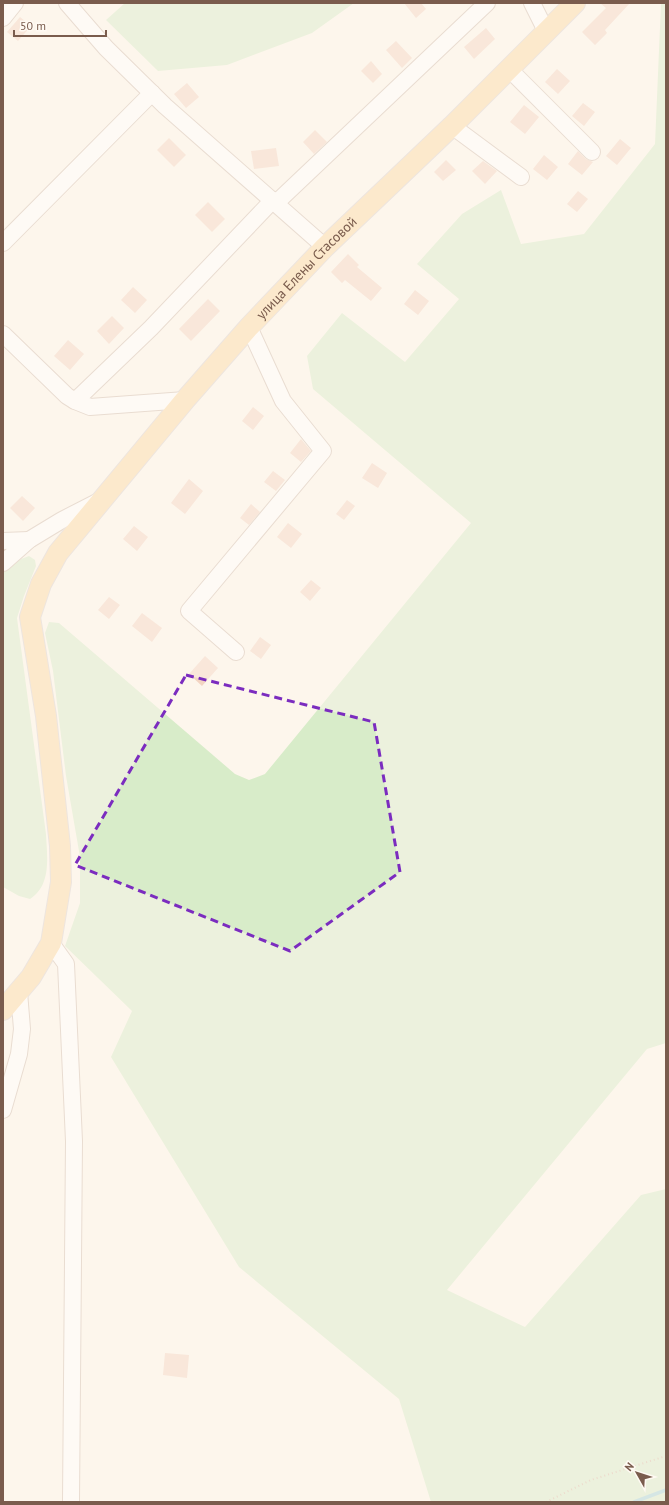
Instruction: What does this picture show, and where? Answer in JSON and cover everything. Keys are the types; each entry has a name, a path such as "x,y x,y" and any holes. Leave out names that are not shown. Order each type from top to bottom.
{"main road":[{"name":"улица Елены Стасовой","path":"3,1010 38,967 51,943 58,911 61,882 60,846 46,716 30,617 41,584 58,553 184,400 249,327 325,247 452,126 508,68 575,3"}],"street":[{"path":"3,18 15,3"},
{"path":"67,3 106,48 165,106 325,247"},
{"path":"75,401 151,328 274,201 487,3"},
{"path":"532,3 546,31"},
{"path":"508,68 592,152"},
{"path":"3,243 152,93"},
{"path":"452,126 521,177"},
{"path":"236,652 189,611 323,451 283,402 249,327"},
{"path":"3,334 67,396 90,407 184,400"},
{"path":"3,562 29,540 62,520 102,499"},
{"path":"3,541 29,540"},
{"path":"51,943 66,964 74,1141 71,1502"},
{"path":"3,1110 19,1054 22,1029 19,992"}],"path":[{"path":"546,1502 591,1480 666,1456"}],"highlighted area":[{"path":"186,675 374,722 400,872 290,951 75,865"}],"green space":[{"path":"125,3 354,3 312,33 227,65 158,71 106,20"},
{"path":"661,3 666,3 666,1043 647,1049 447,1290 525,1327 641,1195 666,1189 666,1502 431,1502 399,1399 239,1267 111,1057 132,1011 65,946 80,903 80,857 66,776 53,671 45,633 49,622 59,623 235,774 249,780 265,774 471,523 313,389 307,356 342,313 405,362 459,299 417,264 462,214 501,190 521,244 584,234 655,144"},
{"path":"29,556 35,560 36,566 17,618 46,834 47,861 47,870 42,886 30,899 19,896 3,887 3,572 21,559"}],"building":[{"path":"404,3 421,3 426,9 416,18"},
{"path":"600,3 630,3 605,30 607,33 595,45 582,32 606,8"},
{"path":"20,17 31,26 18,41 7,32"},
{"path":"486,28 495,39 474,59 464,47"},
{"path":"396,41 412,58 402,68 386,50"},
{"path":"371,61 382,74 373,83 361,71"},
{"path":"557,69 570,81 558,94 545,82"},
{"path":"187,83 199,97 186,108 174,94"},
{"path":"583,103 595,112 584,126 572,116"},
{"path":"524,105 539,117 525,134 510,122"},
{"path":"315,130 327,142 314,154 303,142"},
{"path":"169,138 186,155 174,167 157,150"},
{"path":"620,139 631,148 617,165 606,156"},
{"path":"276,148 279,166 254,169 251,151"},
{"path":"578,151 586,159 593,162 582,175 568,164"},
{"path":"544,155 558,167 547,180 533,169"},
{"path":"446,160 456,170 443,181 434,172"},
{"path":"483,161 497,171 485,184 472,171"},
{"path":"578,191 588,199 577,212 567,204"},
{"path":"208,202 225,219 212,232 195,215"},
{"path":"348,254 359,265 357,267 382,288 371,301 345,280 342,283 331,272"},
{"path":"133,287 147,300 135,313 121,300"},
{"path":"415,290 429,301 418,315 404,304"},
{"path":"208,299 220,311 191,341 179,329"},
{"path":"112,316 124,328 109,344 97,331"},
{"path":"68,340 84,354 70,370 54,356"},
{"path":"253,407 264,416 253,430 242,421"},
{"path":"301,439 311,451 301,462 290,453"},
{"path":"372,463 387,473 378,488 362,478"},
{"path":"273,471 285,480 276,491 264,482"},
{"path":"189,479 203,491 185,514 171,503"},
{"path":"22,496 35,508 23,521 10,508"},
{"path":"347,500 355,506 344,520 336,514"},
{"path":"251,504 260,512 249,525 240,518"},
{"path":"288,523 302,534 291,548 277,537"},
{"path":"134,526 148,537 137,551 123,539"},
{"path":"311,580 321,588 310,601 300,592"},
{"path":"109,597 120,605 109,619 98,610"},
{"path":"142,613 162,628 152,642 132,626"},
{"path":"260,637 271,645 261,659 250,651"},
{"path":"205,656 218,668 202,686 189,674"},
{"path":"165,1353 189,1355 187,1378 163,1375"}],"waterway":[{"path":"634,1502 666,1490"}]}
